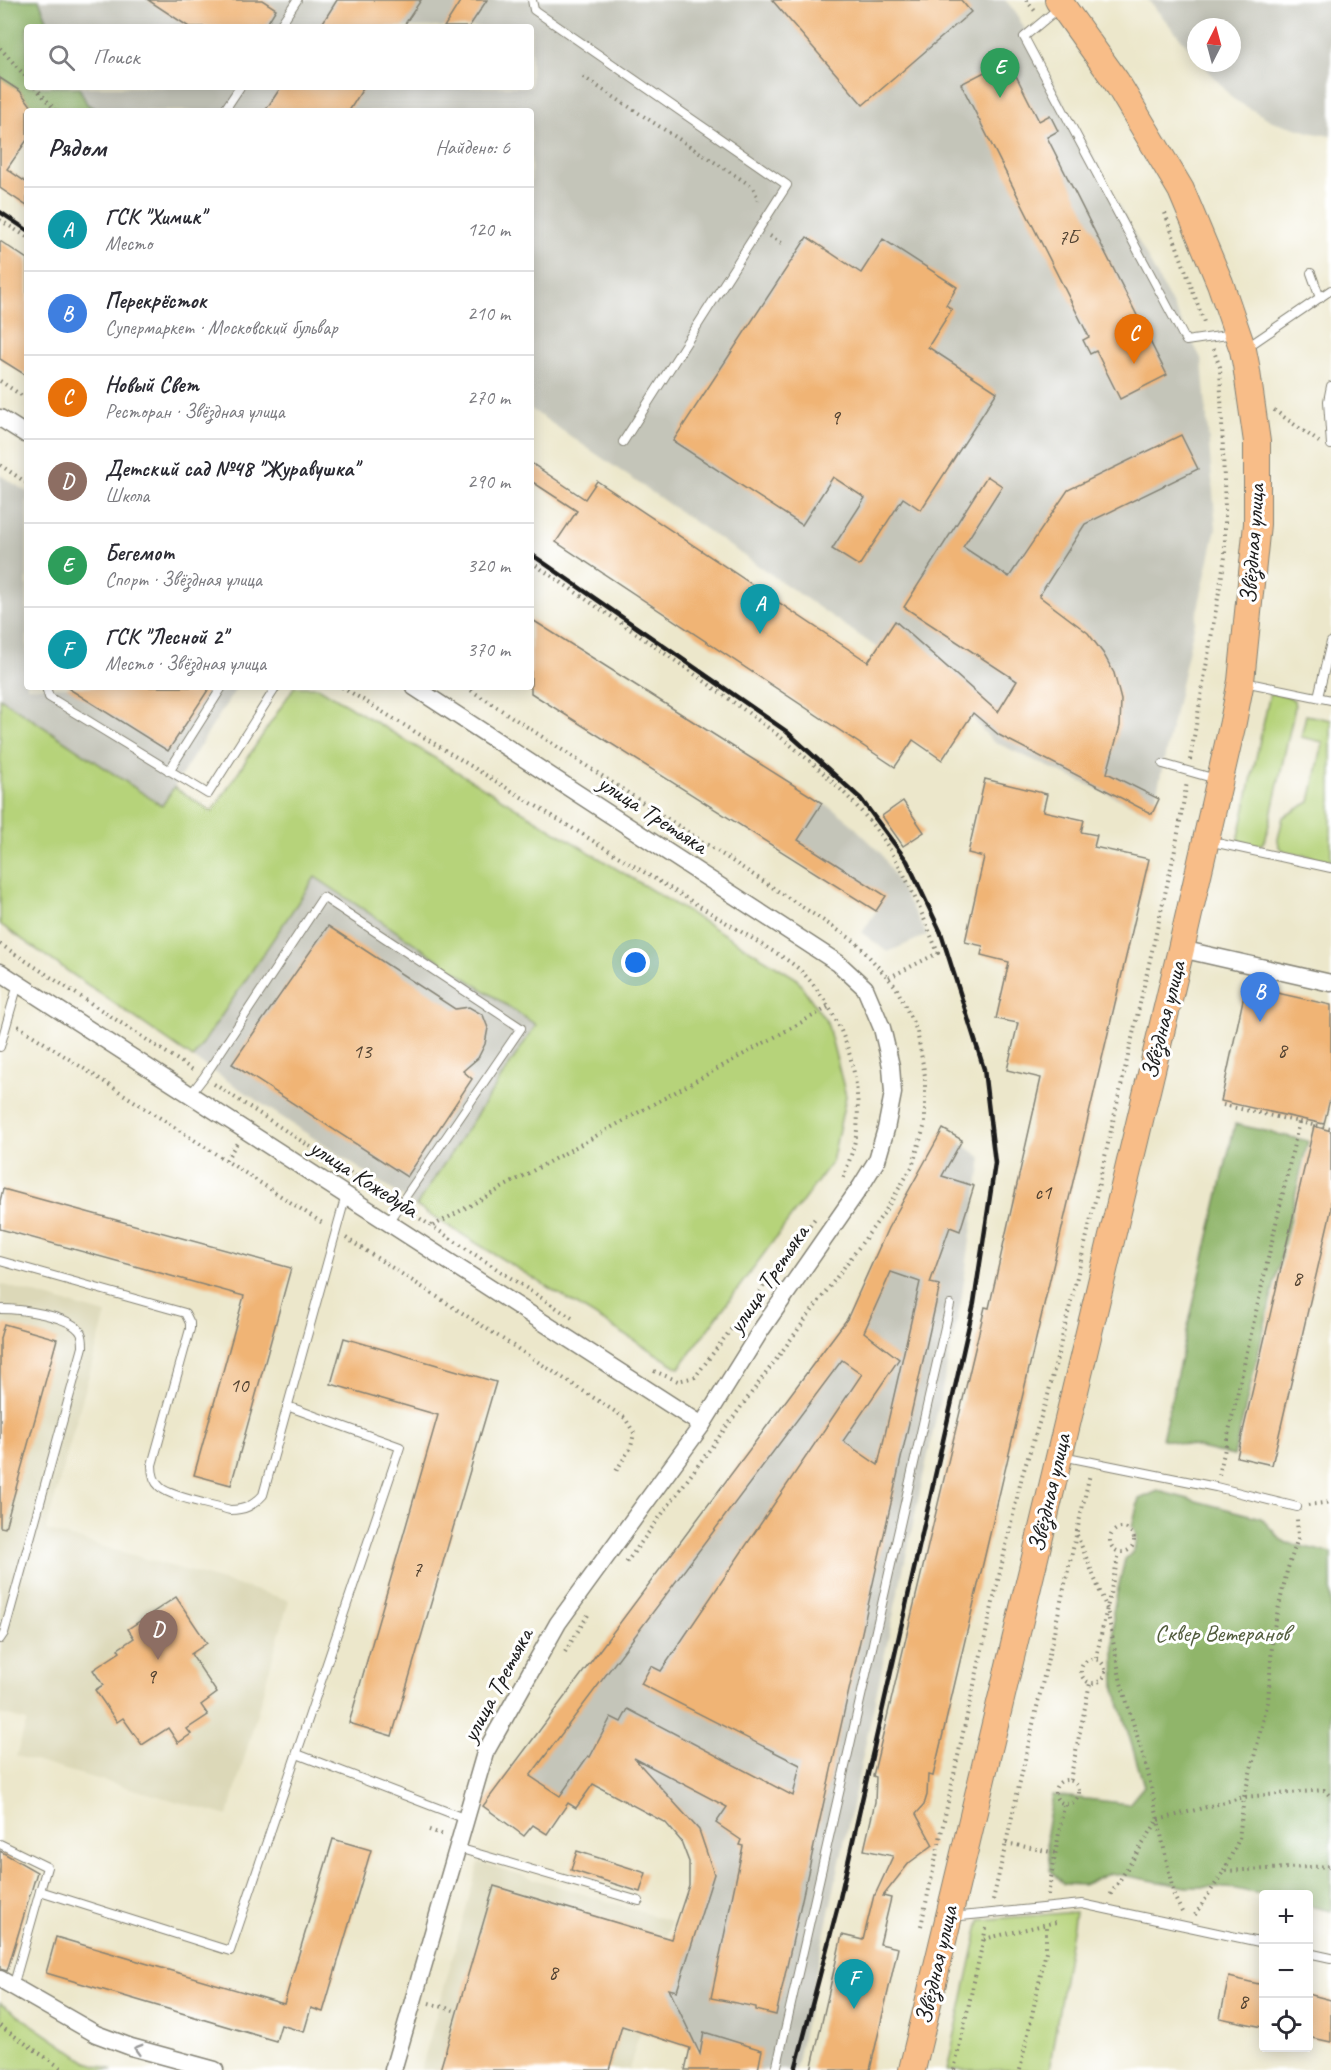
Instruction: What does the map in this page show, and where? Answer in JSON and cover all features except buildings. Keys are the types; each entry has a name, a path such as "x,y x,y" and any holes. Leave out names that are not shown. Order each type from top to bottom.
{"main road":[{"name":"Звёздная улица","path":"912,2070 1220,780 1241,681 1257,524 1257,442 1240,342 1220,283 1182,190 1116,81 1060,2"}],"street":[{"path":"0,418 24,433"},
{"name":"улица Третьяка","path":"393,2070 485,1753 558,1623 702,1425 761,1330 861,1186 877,1160 886,1129 892,1093 891,1066 882,1028 865,988 838,963 419,690"},
{"path":"1181,949 1331,983"},
{"name":"улица Кожедуба","path":"0,972 702,1425"},
{"path":"7,1983 96,2034 131,2047 215,2070"}],"lane":[{"path":"281,24 297,0"},
{"path":"532,0 534,10 787,185 623,442"},
{"path":"1060,2 1024,37 1186,341 1240,342 1331,290"},
{"path":"226,108 238,90"},
{"path":"1311,273 1320,298"},
{"path":"1327,445 1328,402 1331,386"},
{"path":"1318,697 1331,642"},
{"path":"1241,681 1331,700"},
{"path":"47,690 49,697 208,794 274,690"},
{"path":"168,771 220,690"},
{"path":"1163,764 1220,780"},
{"path":"1206,840 1331,868"},
{"path":"190,1095 323,897 521,1028 388,1222"},
{"path":"0,1047 18,984"},
{"path":"1,1264 177,1310 188,1317 190,1329 152,1465 152,1473 161,1489 230,1510 249,1508 262,1495 346,1195"},
{"path":"776,2070 950,1305"},
{"path":"0,1309 26,1310 68,1322 81,1332 83,1347 4,1634 0,1639"},
{"path":"40,1891 230,1951 400,1448 287,1406"},
{"path":"1058,1455 1216,1487 1297,1507"},
{"path":"297,1754 466,1819"},
{"path":"0,1844 47,1867 7,1983"},
{"path":"458,1848 639,1901"},
{"path":"948,1917 1082,1904 1259,1942"},
{"path":"1313,1954 1331,1958"}],"path":[{"path":"0,48 24,75"},
{"path":"583,76 753,187 758,199 756,211 748,222 783,244"},
{"path":"38,90 53,108"},
{"path":"0,220 24,235"},
{"path":"0,381 24,397"},
{"path":"1271,408 1327,445"},
{"path":"0,465 24,481"},
{"path":"534,563 797,748 856,804 884,840 912,889 938,953 888,978"},
{"path":"347,690 758,942 802,972 829,1007 839,1025 857,1087 856,1132 843,1179"},
{"path":"471,690 856,942 896,987 917,1031 925,1076 925,1124 912,1167 884,1213 624,1566"},
{"path":"920,1933 1022,1476 1053,1373 1143,993 1175,850 1198,716"},
{"path":"0,945 578,1321"},
{"path":"433,1227 829,1007"},
{"path":"8,1019 625,1418 634,1433 631,1446 616,1472"},
{"path":"1223,1105 1331,1129"},
{"path":"1216,1487 1299,1122"},
{"path":"646,1366 678,1381 695,1377 822,1208"},
{"path":"954,2070 1093,1463"},
{"path":"1188,1926 1224,1871 1239,1839 1244,1797 1268,1702 1273,1632 1287,1571 1298,1538 1297,1507 1331,1502"},
{"path":"1125,1528 1133,1533 1134,1543 1129,1551 1119,1553 1111,1547 1109,1537 1115,1529 1125,1528"},
{"path":"1077,1534 1107,1609 1121,1683 1147,1768 1174,1896 1188,1926"},
{"path":"1096,1658 1119,1553"},
{"path":"559,1660 589,1613"},
{"path":"1096,1658 1104,1664 1106,1674 1100,1682 1090,1683 1083,1678 1081,1668 1086,1660 1096,1658"},
{"path":"1070,1780 1090,1683"},
{"path":"1070,1780 1078,1785 1080,1795 1074,1803 1064,1805 1056,1799 1054,1790 1060,1782 1070,1780"},
{"path":"1102,1908 1158,1820 1244,1797 1324,1790 1331,1797"},
{"path":"1020,2070 1046,1951 1046,1907 1064,1805"},
{"path":"1006,1843 1056,1853"},
{"path":"1224,1871 1331,1866"},
{"path":"984,1939 1058,1922"},
{"path":"426,2002 458,2010"},
{"path":"0,2026 64,2070"}],"shaded area":[{"path":"39,0 1005,0 1015,11 1202,360 1216,528 1152,814 992,741 963,707 534,411 534,108 93,108 87,104 80,90 534,90 534,24 49,24"},
{"path":"1148,0 1331,0 1331,136 1272,121 1233,99 1210,72 1241,72 1241,18 1187,18 1187,46"},
{"path":"0,475 24,490 24,690 235,690 162,806 0,698"},
{"path":"534,621 843,816 881,853 927,935 888,952 862,933 876,911 526,690 534,690"},
{"path":"314,877 537,1025 416,1206 193,1058"},
{"path":"947,1133 982,1158 961,1302 795,2070 695,2070 700,2047 650,2029 696,1881 692,1851 673,1819 584,1772 546,1829 502,1794 850,1331"},
{"path":"0,1284 106,1314 46,1530 289,1600 228,1816 16,1756 27,1721 0,1714"},
{"path":"479,1862 671,1921 629,2070 421,2070"}],"green space":[{"path":"0,0 39,0 49,24 24,24 24,90 80,90 87,104 93,108 33,108 20,91 0,78"},
{"path":"292,690 323,690 796,978 827,1022 846,1096 832,1162 679,1368 416,1206 536,1025 315,877 193,1058 0,924 0,698 162,806 174,787 212,812"},
{"path":"1270,693 1287,696 1294,700 1295,707 1266,838 1262,844 1255,845 1238,841"},
{"path":"1306,715 1331,720 1331,861 1285,851 1279,847 1278,839 1283,817 1310,802 1323,742 1301,737"},
{"path":"1235,1124 1308,1141 1234,1456 1162,1439"},
{"name":"Сквер Ветеранов","path":"1158,1491 1261,1518 1283,1542 1331,1553 1331,1911 1313,1907 1313,1890 1259,1890 1259,1894 1227,1887 1187,1887 1111,1873 1083,1885 1063,1884 1050,1870 1046,1832 1053,1795 1129,1804 1144,1786 1115,1689 1113,1611 1125,1559 1132,1552 1137,1540 1132,1526 1139,1499"},
{"path":"1075,1912 1049,2070 947,2070 980,1920"},
{"path":"0,2003 87,2062 113,2070 0,2070"}],"railway":[{"path":"0,212 24,228"},
{"path":"534,556 786,731 861,799 907,861 941,933 984,1069 995,1163 974,1303 840,1898 795,2070"}],"place":[{"name":"Бегемот","path":"1000,98"},
{"name":"Новый Свет","path":"1134,364"},
{"name":"ГСК \"Химик\"","path":"760,634"},
{"name":"Перекрёсток","path":"1260,1022"},
{"name":"Детский сад №48 \"Журавушка\"","path":"158,1660"},
{"name":"ГСК \"Лесной 2\"","path":"854,2009"}]}
